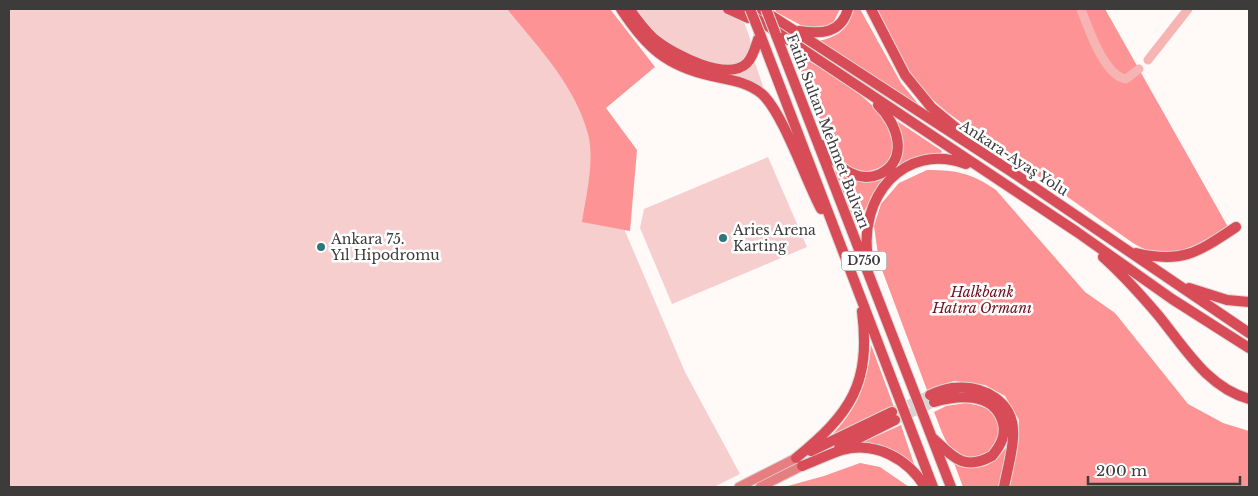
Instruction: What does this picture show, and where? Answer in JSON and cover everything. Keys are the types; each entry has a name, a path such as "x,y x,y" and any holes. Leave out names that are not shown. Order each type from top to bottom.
{"highway":[{"path":"621,9 639,36 662,58 694,72 748,85 764,96 780,120 809,186 839,240"},
{"path":"630,9 647,32 668,50 689,60 720,69 735,70 748,62 760,34"},
{"path":"728,9 765,25"},
{"path":"742,9 885,112 894,126 898,150 893,163 882,173 866,177 858,176 843,167 816,136"},
{"name":"Fatih Sultan Mehmet Bulvarı","path":"750,9 933,487"},
{"name":"Ankara-Ayaş Yolu","path":"761,9 1012,172 1249,334"},
{"name":"Fatih Sultan Mehmet Bulvarı","path":"766,9 951,487"},
{"path":"795,31 815,34 833,30 845,18 848,9"},
{"path":"871,9 905,75 931,107 1012,172"},
{"name":"Ankara-Ayaş Yolu","path":"765,25 1077,232 1172,299 1249,348"},
{"path":"872,281 866,248 868,215 873,202 890,179 914,164 941,158 965,164 990,176"},
{"path":"1130,251 1157,258 1184,256 1236,226"},
{"path":"1077,232 1149,304 1208,376 1229,392 1249,400"},
{"path":"1179,285 1227,300 1249,302"},
{"path":"799,462 845,410 860,381 864,346 859,293"},
{"path":"931,436 954,458 964,462 973,463 992,456 1000,447 1004,436 1004,425 994,406 986,401 956,397 932,398 951,388 966,388 992,394 1003,403 1010,415 1013,437 1004,487"},
{"path":"799,462 894,416"},
{"path":"799,462 843,450 867,449 891,455 901,461 912,469 925,487"}],"main road":[{"path":"739,487 759,484 799,462"}],"shaded area":[{"name":"Ankara 75. Yıl Hipodromu","path":"9,9 522,9 633,149 625,231 685,372 740,474 714,487 9,487"},
{"path":"633,9 721,9 743,20 751,43 749,56 742,62 733,65 722,65 689,56 661,40"},
{"path":"649,38 722,72 754,60 765,92 696,69"},
{"name":"Aries Arena Karting","path":"768,157 807,247 672,304 640,228 644,209"}],"green space":[{"path":"507,9 610,9 655,67 606,108 637,150 630,231 582,222 591,155 588,134 582,116 565,83 554,67"},
{"path":"775,9 840,9 832,25 810,30 776,12"},
{"path":"851,9 860,9 901,83 919,105 819,41 837,35 846,27 851,16"},
{"path":"874,9 1105,9 1228,227 1204,241 1182,251 1171,253 1146,250 1133,243 948,113 919,88"},
{"path":"793,51 860,94 876,109 887,124 893,139 891,155 886,163 873,170 859,172 842,162 830,147"},
{"path":"894,119 942,151 940,155 922,157 875,194 861,216 856,233 833,174 836,169 854,178 869,181 882,177 889,171 896,162"},
{"name":"Halkbank Hatıra Ormanı","path":"927,170 955,172 971,176 996,190 1085,292 1115,313 1188,404 1223,423 1249,431 1249,487 1009,487 1017,446 1019,420 1005,396 985,385 954,381 927,390 879,262 874,226 881,204 899,183"},
{"path":"871,345 894,407 830,437 847,417 860,395 867,372"},
{"path":"966,403 984,407 992,412 1001,428 994,449 976,460 952,449 944,437 934,412 946,406"},
{"path":"901,425 916,470 903,459 852,447"},
{"path":"1008,445 1001,487 963,487 954,463 971,467 985,466 996,459"},
{"path":"860,463 880,467 909,487 784,487 824,476"}],"waterway":[{"path":"1081,9 1098,50 1111,69 1118,76 1126,79 1139,69"},
{"path":"1148,60 1188,9"}],"tunnel":[{"path":"895,411 930,395"},
{"path":"895,420 934,402"}],"place":[{"name":"Aries Arena Karting","path":"723,238"},
{"name":"Ankara 75. Yıl Hipodromu","path":"321,247"}]}
